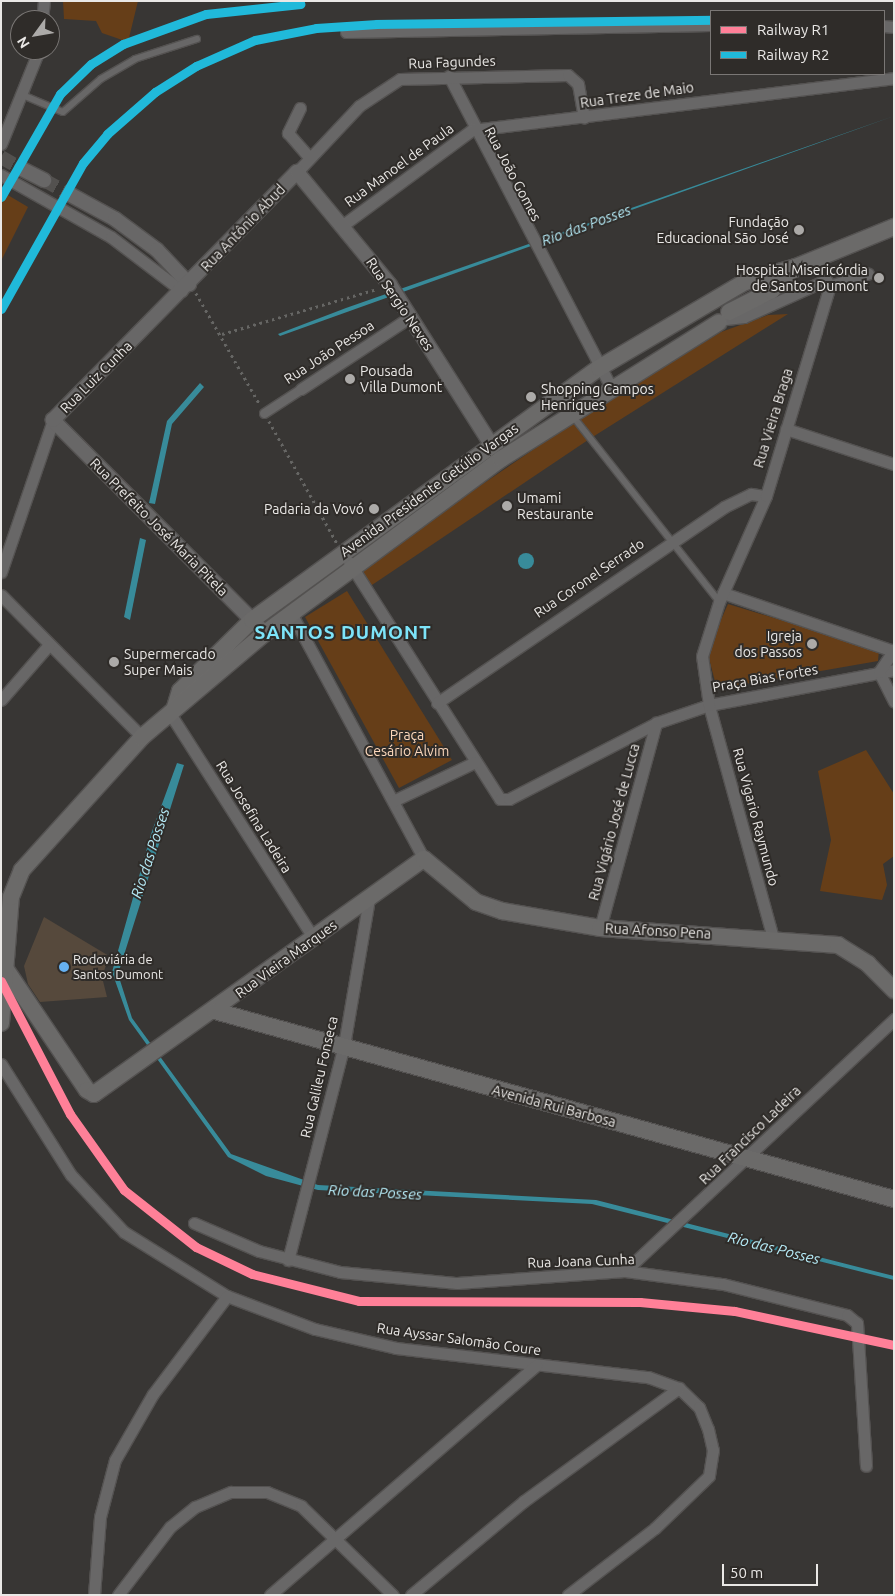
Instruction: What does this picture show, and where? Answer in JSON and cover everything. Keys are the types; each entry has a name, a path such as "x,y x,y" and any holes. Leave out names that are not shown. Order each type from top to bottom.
{"main road":[{"name":"Avenida Presidente Getúlio Vargas","path":"172,709 180,691 252,620 342,552 599,368 712,299 762,274 796,267 894,227"},
{"name":"Avenida Presidente Getúlio Vargas","path":"1,1021 7,971 12,897 22,870 142,737 172,709 191,700 265,633 443,501 572,414 724,318 771,291 796,267"},
{"path":"712,299 706,315 724,318"},
{"path":"443,501 484,462 491,444"},
{"path":"292,613 292,601 342,552"},
{"name":"Rua Afonso Pena","path":"424,859 476,902 538,919 600,928 773,938 838,945 868,964 894,990"},
{"name":"Rua Vieira Marques","path":"7,971 87,1090 101,1093 424,859"},
{"name":"Avenida Rui Barbosa","path":"215,1011 894,1198"}],"street":[{"path":"346,32 710,25"},
{"path":"1,144 23,95 35,60"},
{"name":"Rua Fagundes","path":"297,172 309,157 381,87 400,79 448,76 568,74 578,84 584,117"},
{"name":"Rua João Gomes","path":"448,76 472,130 540,259 612,389"},
{"name":"Rua Treze de Maio","path":"472,130 894,78"},
{"path":"300,108 288,133 309,157"},
{"name":"Rua Manoel de Paula","path":"343,225 472,130"},
{"path":"22,169 44,180"},
{"name":"Rua Sergio Neves","path":"297,172 343,225 395,293 491,444"},
{"name":"Rua Antônio Abud","path":"186,287 297,172"},
{"path":"1,175 110,237 186,287"},
{"path":"71,194 115,219 157,250 186,287"},
{"path":"724,318 744,318 826,280 830,286 868,274"},
{"name":"Rua Vieira Braga","path":"721,598 766,496 830,286"},
{"name":"Rua Luiz Cunha","path":"1,572 53,420 186,287"},
{"name":"Rua João Pessoa","path":"264,413 410,317"},
{"name":"Rua Prefeito José Maria Pitela","path":"53,420 265,633"},
{"path":"786,429 894,464"},
{"name":"Rua Coronel Serrado","path":"437,703 671,541 741,497 766,496"},
{"path":"342,552 495,796 509,799 656,723 709,705"},
{"path":"1,595 48,646 142,737"},
{"path":"721,598 894,650 879,672 894,701"},
{"name":"Praça Bias Fortes","path":"721,598 702,656 709,705 894,670"},
{"path":"292,613 424,859"},
{"path":"1,700 48,646"},
{"name":"Rua Vigario Raymundo","path":"709,705 773,938"},
{"name":"Rua Josefina Ladeira","path":"172,709 314,939"},
{"name":"Rua Vigário José de Lucca","path":"600,928 656,723"},
{"path":"394,801 475,762"},
{"name":"Rua Galileu Fonseca","path":"288,1260 344,1045 369,899"},
{"name":"Rua Francisco Ladeira","path":"625,1271 680,1222 894,1019"},
{"name":"Rua Ayssar Salomão Coure","path":"1,1064 71,1175 124,1232 227,1296 315,1329 387,1346 648,1377 679,1388 699,1407 708,1429 712,1450 709,1476 654,1528 568,1595"},
{"name":"Rua Joana Cunha","path":"194,1223 288,1260 348,1273 457,1283 625,1271 722,1284 853,1318 858,1338 866,1466"},
{"path":"94,1595 100,1517 115,1460 153,1394 227,1296"},
{"path":"270,1595 334,1534 536,1365"},
{"path":"411,1595 524,1502 679,1388"},
{"path":"118,1595 170,1527 195,1507 231,1492 267,1492 301,1506 334,1534 394,1595"}],"lane":[{"path":"23,95 63,112 101,79 135,59 198,39"},
{"path":"572,414 671,541 721,598"}],"path":[{"path":"222,334 395,293"}],"green space":[{"path":"63,1 138,1 128,42 102,33 96,21 64,19"},
{"path":"1,191 28,207 1,261"},
{"path":"788,314 591,438 369,587 359,568 577,420 721,332 768,315"},
{"name":"Praça Cesário Alvim","path":"347,591 452,760 399,788 305,617"},
{"path":"728,604 879,650 878,661 717,689 707,651"},
{"path":"866,750 894,794 894,856 883,864 887,885 882,900 820,891 831,840 818,771"}],"water":[{"name":"Rio das Posses","path":"894,116 280,336 278,334 346,308"},
{"path":"200,383 204,387 172,424 155,504 149,503 167,421"},
{"path":"140,538 146,540 130,620 124,617"},
{"path":"526,553 532,555 534,561 532,567 526,569 520,567 518,561 520,555"},
{"name":"Rio das Posses","path":"177,763 184,765 118,974 132,1018 231,1154 318,1185 596,1200 894,1276 894,1280 592,1204 318,1190 266,1176 228,1157 129,1020 112,972 151,834"}],"building":[{"name":"Rodoviária de Santos Dumont","path":"44,917 109,956 102,977 107,997 40,1002 28,984 24,966"}],"tunnel":[{"path":"1,157 22,169"},
{"path":"44,180 71,195"}],"rail line":[{"name":"R2","path":"1,197 60,94 91,64 123,44 206,14 300,4"},
{"name":"R2","path":"1,309 83,163 107,134 155,92 196,66 255,40 316,28 377,24 710,20"},
{"name":"R1","path":"1,981 70,1114 124,1190 196,1247 252,1274 359,1301 640,1302 735,1311 894,1345"}],"place":[{"name":"Fundação Educacional São José","path":"799,230"},
{"name":"Hospital Misericórdia de Santos Dumont","path":"879,278"},
{"name":"Pousada Villa Dumont","path":"350,379"},
{"name":"Shopping Campos Henriques","path":"531,397"},
{"name":"Umami Restaurante","path":"507,506"},
{"name":"Padaria da Vovó","path":"374,509"},
{"name":"Igreja dos Passos","path":"812,644"},
{"name":"Supermercado Super Mais","path":"114,662"},
{"name":"Rodoviária de Santos Dumont","path":"64,967"}],"district":[{"name":"SANTOS DUMONT","path":"343,633"}]}
